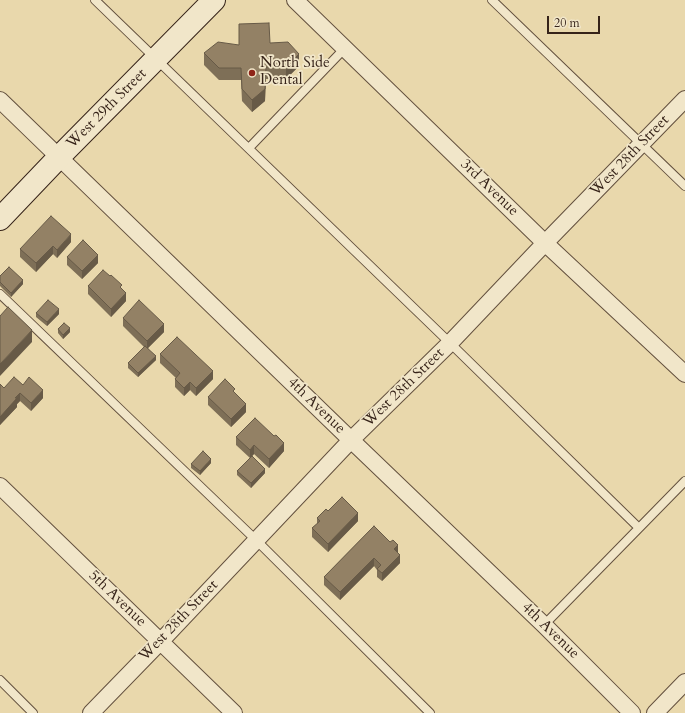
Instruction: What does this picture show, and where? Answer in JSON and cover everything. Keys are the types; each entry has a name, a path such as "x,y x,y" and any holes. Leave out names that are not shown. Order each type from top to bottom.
{"street":[{"name":"West 29th Street","path":"0,219 214,0"},
{"name":"3rd Avenue","path":"294,0 545,242 685,374"},
{"name":"West 28th Street","path":"91,713 351,440 450,343 545,242 685,99"},
{"name":"4th Avenue","path":"0,100 60,156 351,440 544,625 632,713"},
{"name":"5th Avenue","path":"0,486 234,713"},
{"path":"655,713 685,682"}],"lane":[{"path":"94,0 249,148 639,528"},
{"path":"492,0 685,186"},
{"path":"249,148 345,48"},
{"path":"0,294 256,540 430,713"},
{"path":"544,625 685,481"},
{"path":"0,680 33,713"}],"building":[{"name":"North Side Dental","path":"269,23 270,43 288,42 299,54 286,67 266,67 265,89 252,100 242,89 241,68 219,68 204,53 218,42 239,45 239,24"},
{"path":"51,216 71,234 57,250 53,246 36,263 20,249"},
{"path":"83,240 98,255 82,271 67,257"},
{"path":"9,267 23,280 11,293 0,282 0,276"},
{"path":"103,270 122,285 120,287 126,293 111,309 88,286"},
{"path":"48,300 59,309 47,322 36,313"},
{"path":"139,300 164,324 147,341 123,318"},
{"path":"8,307 32,330 0,364 0,316"},
{"path":"64,323 70,328 63,335 58,329"},
{"path":"177,337 213,371 196,388 190,382 184,388 175,379 180,373 160,354"},
{"path":"145,346 156,356 138,373 128,363"},
{"path":"14,377 23,385 29,377 43,390 31,403 20,393 0,417 0,384 4,388"},
{"path":"225,379 235,389 233,391 246,404 231,419 208,397"},
{"path":"255,418 274,436 276,435 284,443 269,459 254,445 250,450 236,437"},
{"path":"203,451 211,459 200,471 191,464"},
{"path":"252,456 265,469 251,483 237,471"},
{"path":"342,497 358,513 328,544 312,528 320,521 317,518 326,509 328,511"},
{"path":"374,526 390,542 393,540 398,545 394,549 400,555 382,573 377,569 381,565 374,558 340,592 324,577"}],"place":[{"name":"North Side Dental","path":"252,73"}]}
